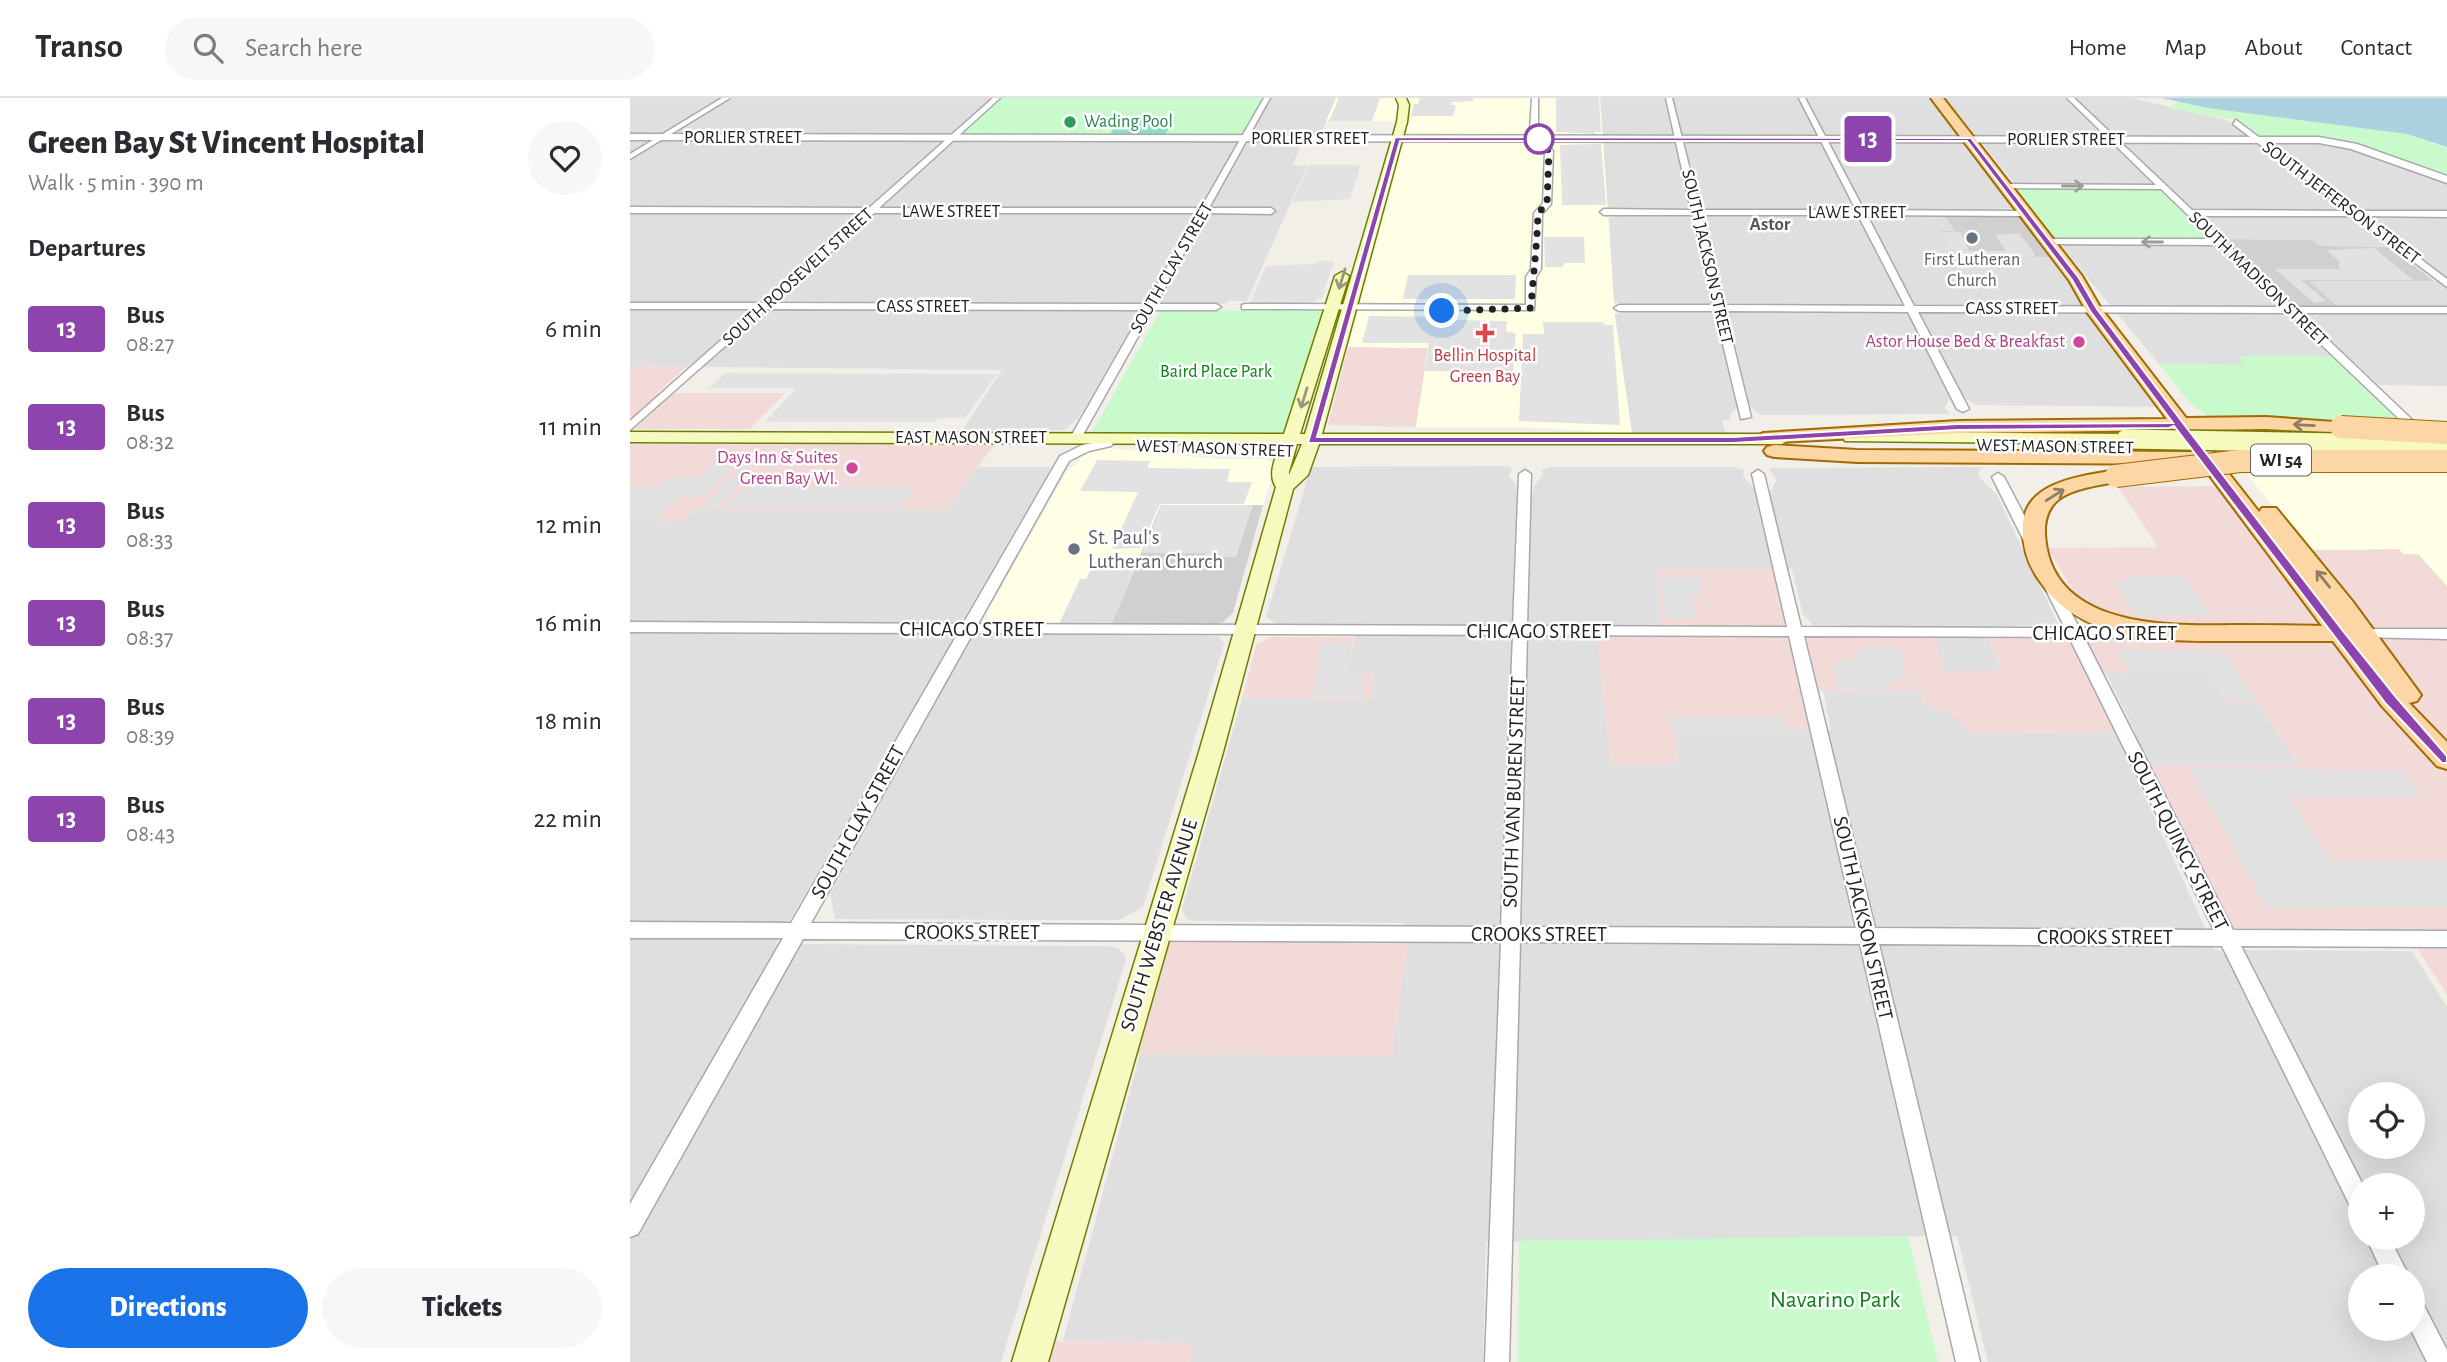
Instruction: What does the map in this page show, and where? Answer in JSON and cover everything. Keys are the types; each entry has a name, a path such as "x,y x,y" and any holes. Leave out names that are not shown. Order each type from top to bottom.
{"main road":[{"name":"SOUTH WEBSTER AVENUE","path":"1030,1362 1285,487 1298,477 1309,446 1341,308 1391,139 1394,109 1401,98"},
{"path":"1937,98 2076,279 2093,309 2364,634 2447,753"},
{"name":"SOUTH WEBSTER AVENUE","path":"1368,192 1391,139"},
{"name":"SOUTH WEBSTER AVENUE","path":"1285,487 1279,476 1341,308 1346,263"},
{"path":"2076,279 2112,309 2190,425"},
{"name":"WI 54","path":"2190,425 2277,423 2447,433"},
{"path":"1766,445 1948,428 2190,425"},
{"name":"EAST MASON STREET","path":"630,437 1167,437 1288,446"},
{"name":"WEST MASON STREET","path":"1076,438 1107,444 1225,452 1309,446 1578,455 1766,445 2447,445"},
{"name":"WEST MASON STREET","path":"2129,444 2447,458"},
{"path":"1766,445 1857,456 2216,458"},
{"path":"2069,458 2161,465 2209,478 2228,488"},
{"name":"WI 54","path":"2216,458 2228,488 2339,634 2391,700 2447,759"},
{"name":"WI 54","path":"2035,551 2036,511 2046,500 2071,486 2116,476 2240,461 2447,458"},
{"name":"SOUTH QUINCY STREET","path":"2035,551 2050,583"},
{"name":"WI 54","path":"2050,583 2072,602 2098,618 2157,632"},
{"name":"CHICAGO STREET","path":"2157,632 2364,634"}],"street":[{"path":"630,157 727,98"},
{"name":"SOUTH ROOSEVELT STREET","path":"630,427 997,98"},
{"name":"SOUTH CLAY STREET","path":"1076,438 1267,98"},
{"path":"1245,307 1488,311 1526,308 1531,277 1536,269 1538,213 1547,204 1549,151 1534,130 1535,98"},
{"name":"SOUTH JACKSON STREET","path":"1669,98 1745,417"},
{"path":"1802,98 1963,409"},
{"name":"SOUTH MADISON STREET","path":"2070,98 2447,458"},
{"name":"SOUTH JEFFERSON STREET","path":"2236,122 2447,284"},
{"name":"PORLIER STREET","path":"630,137 2326,141 2353,146 2447,180"},
{"path":"2005,186 2162,187"},
{"name":"LAWE STREET","path":"630,211 1271,211"},
{"name":"LAWE STREET","path":"1604,212 2025,213"},
{"path":"2190,213 2447,214"},
{"path":"2048,242 2220,242"},
{"name":"CASS STREET","path":"630,306 1216,307"},
{"name":"CASS STREET","path":"1619,308 2447,310"},
{"name":"SOUTH CLAY STREET","path":"630,1226 1064,459 1086,448 1107,444"},
{"name":"SOUTH VAN BUREN STREET","path":"1497,1362 1525,474"},
{"name":"SOUTH JACKSON STREET","path":"1758,474 1968,1362"},
{"name":"SOUTH QUINCY STREET","path":"1998,477 2035,551"},
{"name":"SOUTH QUINCY STREET","path":"2050,583 2348,1178"},
{"name":"CHICAGO STREET","path":"630,627 2157,632"},
{"name":"CHICAGO STREET","path":"2364,634 2447,634"},
{"name":"CROOKS STREET","path":"630,930 2447,939"},
{"path":"2425,1332 2440,1362"}],"shaded area":[{"path":"630,98 1336,98 1320,137 1304,137 1293,165 1307,166 1247,301 1229,301 1225,304 1145,304 1079,418 1064,430 962,431 1002,370 630,366"},
{"name":"Bellin Hospital Green Bay","path":"1336,98 1600,98 1615,318 1632,434 1523,427 1416,427 1428,348 1348,347 1407,121 1326,121"},
{"path":"1339,98 1380,98 1372,121 1329,121"},
{"path":"1420,98 1473,98 1473,101 1452,102 1451,105 1456,105 1453,116 1411,116 1414,104 1418,104"},
{"path":"1556,98 1599,98 1601,132 1556,132"},
{"path":"1600,98 1930,98 2012,208 1942,211 1955,231 1941,231 1956,257 2050,257 2159,407 1978,405 1964,398 1960,391 1948,391 1950,397 1945,408 1950,414 1761,415 1751,407 1737,407 1730,416 1731,420 1722,420 1726,434 1632,434 1615,314 1632,312 1632,305 1614,302 1609,218 1627,215 1628,211 1608,209"},
{"path":"1945,98 2131,98 2227,120 2257,142 2341,145 2447,182 2447,278 2405,247 2321,246 2312,240 2224,239 2167,185 2015,184"},
{"path":"1601,144 1606,205 1562,205 1560,145"},
{"path":"1309,165 1359,165 1350,199 1292,202"},
{"path":"1944,215 2017,217 2023,220 2050,257 1956,257 1940,231 1955,231"},
{"path":"1941,232 1960,232 1969,251 2006,251 1995,235 2019,233 2035,254 2034,257 1956,257"},
{"path":"1544,237 1584,237 1585,263 1545,267"},
{"path":"2224,239 2312,240 2321,246 2390,247 2434,281 2309,281 2337,306 2298,306 2292,304"},
{"path":"2069,244 2217,245 2288,313 2343,312 2308,281 2447,281 2447,386 2379,385 2347,356 2240,356 2246,365 2159,364 2062,247"},
{"path":"2374,248 2413,280 2301,280 2326,301 2314,303 2275,269 2341,269 2338,265 2340,262 2326,250"},
{"path":"1321,261 1334,261 1322,297 1311,304 1250,303 1266,266 1316,264"},
{"path":"1408,275 1516,275 1515,299 1403,299"},
{"path":"1369,316 1456,317 1456,320 1507,321 1506,332 1516,333 1513,371 1425,371 1429,343 1362,343"},
{"path":"1543,322 1603,322 1604,325 1613,325 1620,425 1519,421 1523,334 1544,334"},
{"path":"1348,347 1428,348 1416,427 1328,425"},
{"path":"630,366 686,367 657,393 785,393 750,429 630,429"},
{"path":"725,373 997,374 965,418 938,418 935,422 765,422 796,388 709,388"},
{"path":"630,444 994,445 947,510 696,509 684,521 630,520"},
{"path":"1100,447 1219,459 1264,459 1271,462 1275,469 1263,505 1161,505 1135,565 1093,565 1086,579 1080,579 1059,624 990,623 986,614 1067,471 1080,460 1080,454"},
{"path":"722,453 744,453 705,496 679,497 655,521 630,521 630,487 659,487 669,477 699,477"},
{"path":"1097,460 1150,461 1147,468 1230,469 1227,482 1252,482 1244,504 1160,504 1140,548 1112,549 1138,492 1080,491"},
{"path":"744,462 759,462 718,508 702,508"},
{"path":"2240,465 2447,468 2447,586 2418,554 2403,554 2399,549 2307,550"},
{"path":"1502,466 1512,468 1509,476 1516,484 1517,492 1533,492 1534,486 1543,475 1541,470 1551,467 1733,467 1744,470 1743,476 1756,491 1771,491 1776,480 1769,468 1983,467 1978,476 1997,495 2058,624 1985,627 2001,671 1952,671 1976,733 2135,732 2106,673 2207,672 2227,703 2259,704 2300,766 2131,766 2215,950 2412,951 2447,1007 2447,1362 1988,1362 1957,1236 1486,1242 1483,1362 1190,1362 1193,1343 1063,1341 1140,1054 1392,1055 1403,923 1193,921 1186,918 1182,909 1242,699 1371,700 1347,672 1357,626 1276,624 1266,617 1311,467","holes":["1774,568 1792,569 1803,614 1813,625 1896,627 1920,689 1823,691 1831,730 1673,730 1610,639 1610,626 1664,626"]},
{"path":"977,467 1049,467 1050,470 954,635 1054,634 1080,579 1086,579 1093,564 1135,565 1109,635 1211,636 1219,637 1224,644 1143,907 1119,920 835,919 830,894 948,679 930,679 776,944 1108,946 1118,948 1124,954 1126,960 1001,1362 630,1362 630,520 684,521 696,509 947,510"},
{"path":"751,486 915,487 900,508 725,507 738,493 745,492"},
{"path":"2213,486 2229,489 2277,551 2399,549 2420,555 2447,584 2447,995 2411,939 2226,937 2139,765 2300,765 2259,704 2227,704 2207,672 2093,673 2122,732 1971,733 1950,713 1923,704 1920,690 1810,691 1818,730 1674,730 1678,764 1610,764 1596,631 1662,631 1656,569 1780,568 1795,631 1933,632 1944,671 2001,671 1987,632 2152,633 2084,610 2048,548 2158,547 2118,487"},
{"path":"1161,505 1263,505 1233,613 1223,622 1215,625 1112,624"},
{"path":"1162,505 1253,505 1236,557 1204,557 1205,553 1142,553"},
{"path":"2126,576 2185,576 2212,615 2136,616 2116,581 2128,581"},
{"path":"1661,577 1699,577 1702,595 1692,596 1696,619 1666,619"},
{"path":"1271,637 1354,637 1347,671 1374,673 1371,700 1242,699 1256,645"},
{"path":"1323,643 1351,644 1346,670 1365,676 1363,698 1313,697"},
{"path":"1858,648 1899,648 1908,677 1894,680 1887,689 1838,689 1833,668 1837,667 1835,660 1860,660"},
{"path":"2117,650 2224,651 2257,702 2226,702 2207,672 2129,673"},
{"path":"1668,716 1783,716 1786,729 1670,729"},
{"path":"2190,768 2403,771 2421,798 2290,797 2330,860 2447,861 2447,907 2267,908"},
{"path":"1156,932 1409,934 1392,1056 1121,1054"},
{"path":"1037,1341 1194,1343 1190,1362 1030,1362"}],"green space":[{"path":"1001,98 1263,98 1241,136 959,136"},
{"path":"2178,102 2407,134 2447,134 2430,143 2447,147 2447,177 2346,142 2264,138 2238,120 2169,108"},
{"path":"1121,120 1175,120 1165,134 1110,134"},
{"path":"2005,186 2162,187 2220,242 2047,242"},
{"name":"Baird Place Park","path":"1161,310 1326,311 1286,434 1092,432"},
{"path":"2238,356 2332,356 2407,428 2208,416 2189,402 2159,364 2245,365"},
{"name":"Navarino Park","path":"1908,1236 1938,1362 1518,1362 1519,1241"}],"water":[{"path":"2161,98 2447,98 2447,147 2407,134 2208,108"}],"bus line":[{"name":"13","path":"2169,425 1958,427 1733,440 1311,440 1397,139 1968,139 2076,279 2093,309 2179,425 2339,634 2391,700 2447,759"}],"place":[{"name":"Wading Pool","path":"1070,122"},
{"name":"First Lutheran Church","path":"1972,238"},
{"name":"Bellin Hospital Green Bay","path":"1485,333"},
{"name":"Astor House Bed & Breakfast","path":"2079,342"},
{"name":"Days Inn & Suites Green Bay WI.","path":"852,468"},
{"name":"St. Paul's Lutheran Church","path":"1074,549"}],"district":[{"name":"Astor","path":"1770,224"}],"route":[{"path":"1442,311 1531,308 1531,277 1536,269 1538,213 1539,209 1547,204 1549,151 1539,139"}]}
